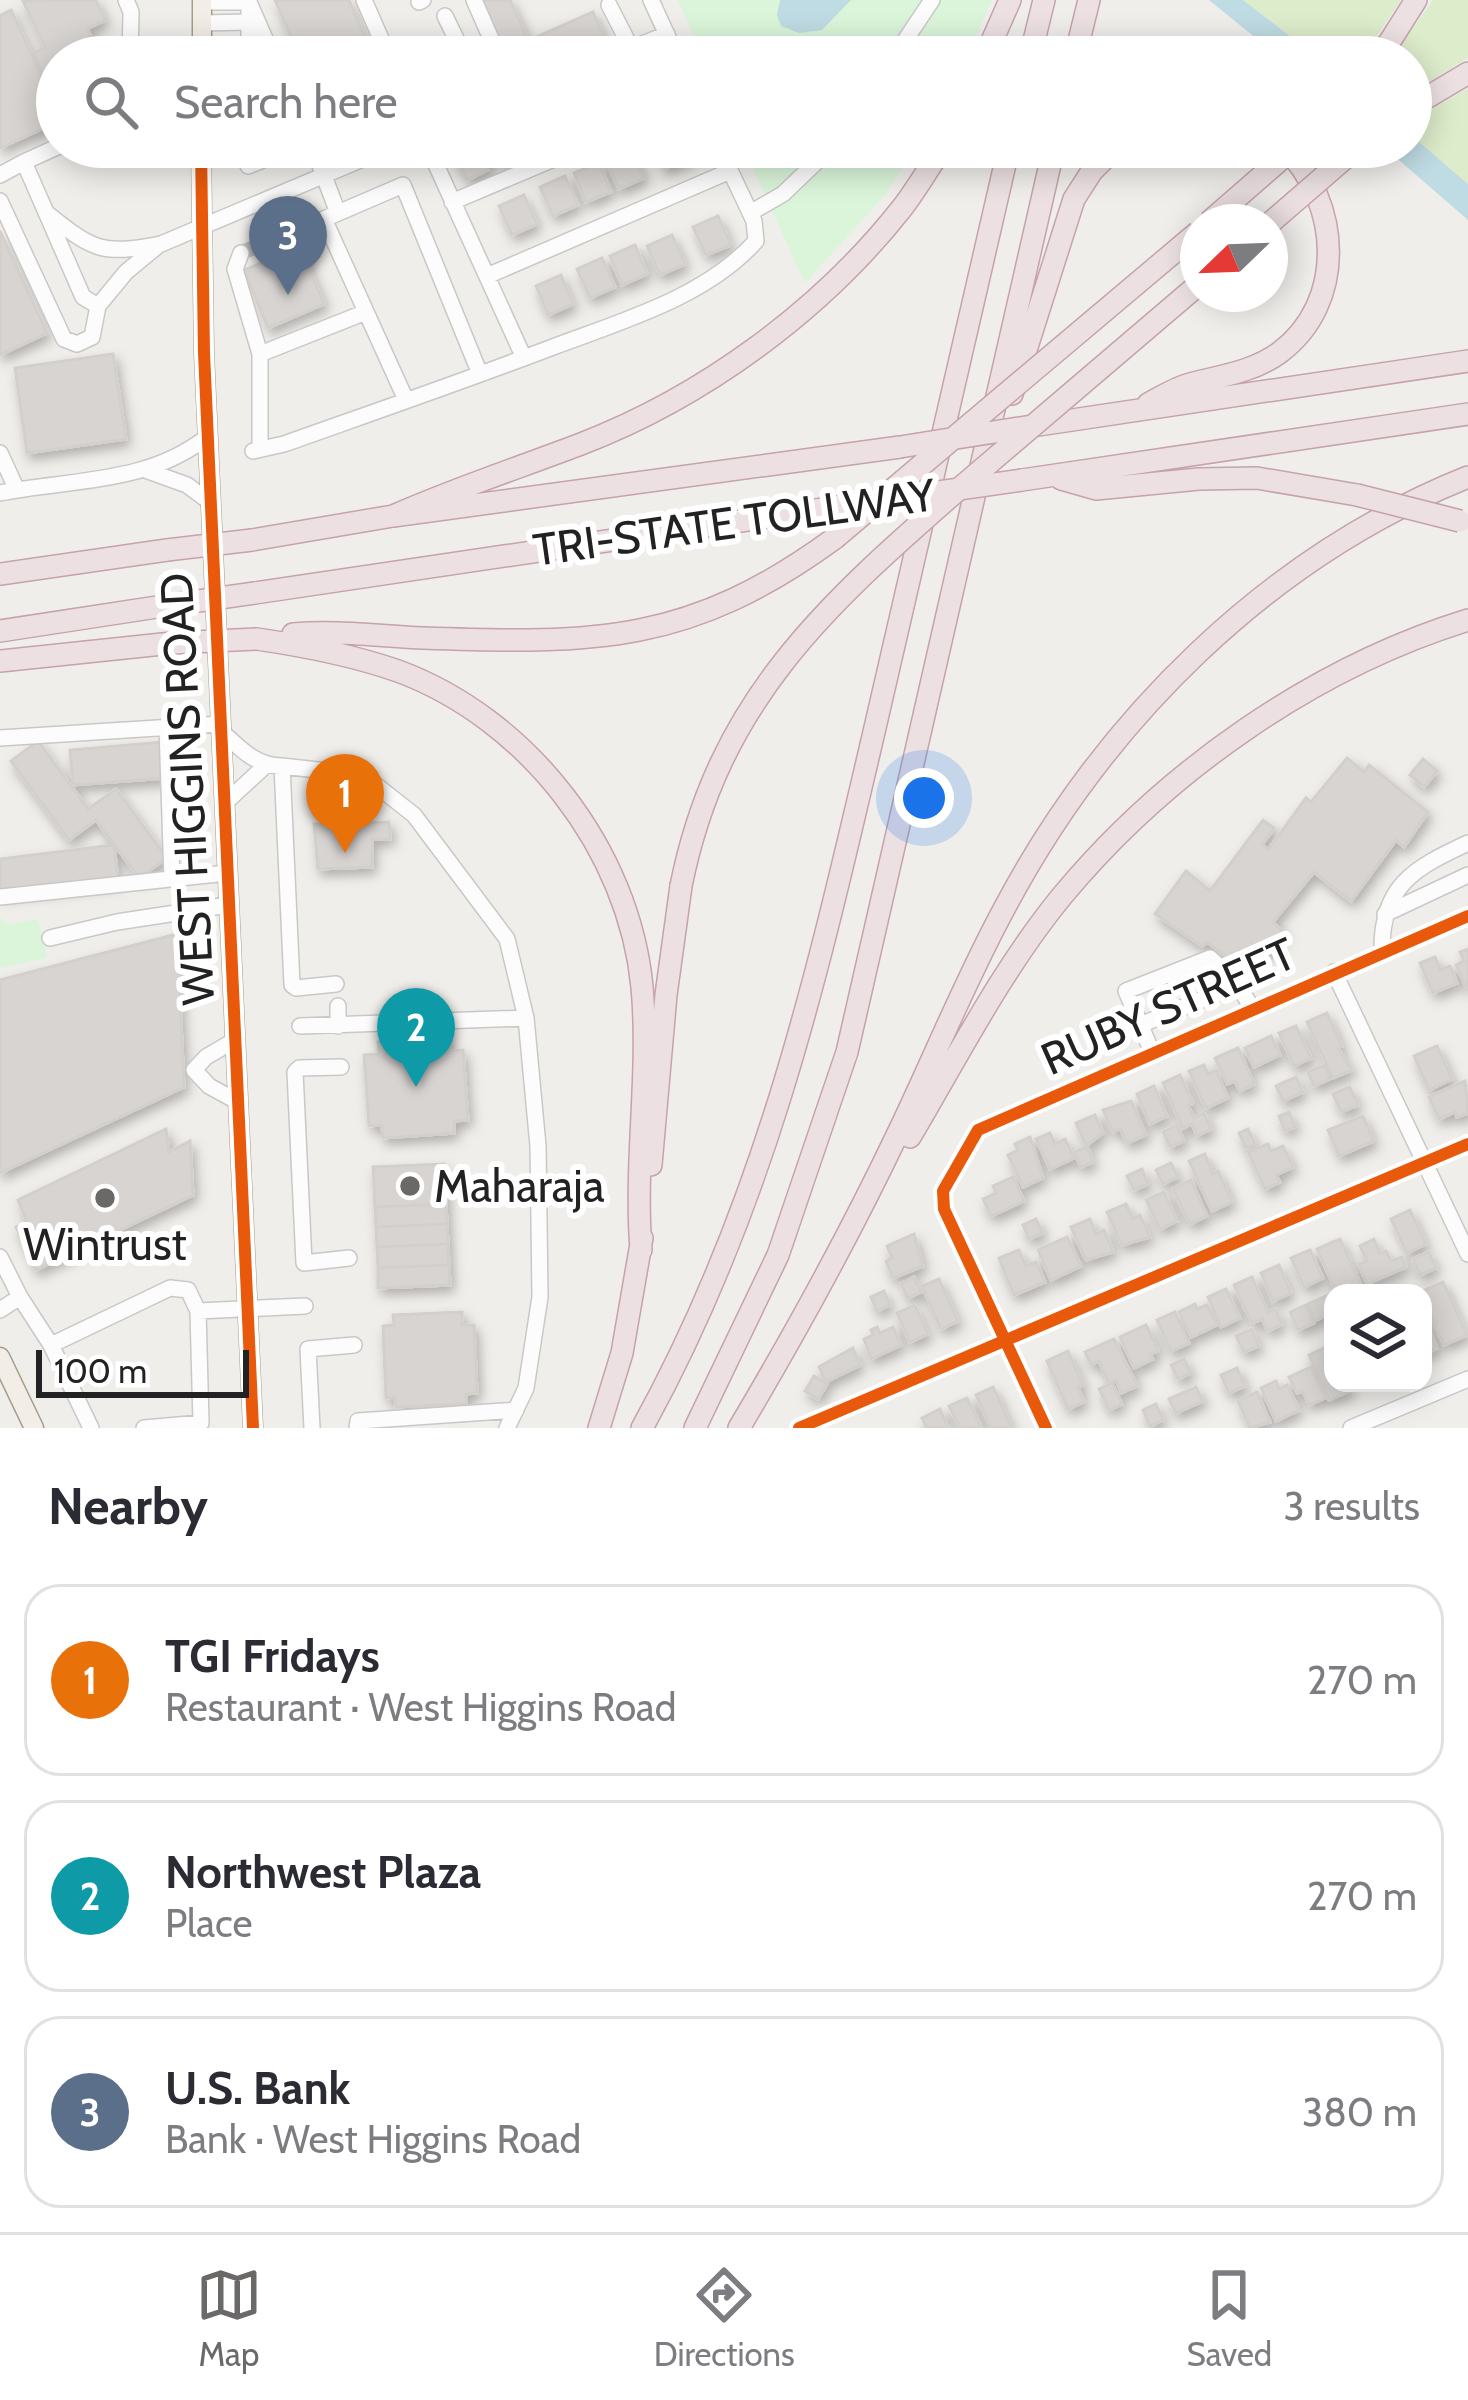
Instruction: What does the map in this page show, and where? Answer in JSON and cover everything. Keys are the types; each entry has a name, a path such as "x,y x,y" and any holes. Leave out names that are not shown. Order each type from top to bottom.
{"highway":[{"path":"995,36 1010,0"},
{"path":"1035,36 1044,0"},
{"path":"1081,36 1089,0"},
{"path":"1394,36 1416,0"},
{"path":"1432,93 1468,73"},
{"path":"392,516 468,483 583,443 731,365 823,292 902,208 929,168"},
{"path":"642,1428 708,1296 780,1106 1005,168"},
{"path":"695,1428 778,1255 847,1052 1049,168"},
{"path":"985,447 1009,405 1074,199 1095,168"},
{"path":"1230,204 1271,168"},
{"path":"1129,415 1184,385 1233,374 1277,354 1308,324 1326,282 1330,241 1318,194 1305,168"},
{"path":"1288,207 1334,168"},
{"path":"0,661 302,633 508,641 585,639 667,626 712,612 777,578 835,538 1180,247"},
{"path":"599,1428 622,1353 641,1250 681,886 712,783 739,727 794,644 867,571 1180,301"},
{"name":"TRI-STATE TOLLWAY","path":"0,574 1129,415 1468,361"},
{"name":"TRI-STATE TOLLWAY","path":"0,631 1468,414"},
{"path":"1048,476 1096,489 1199,478 1256,478 1357,495 1464,522"},
{"path":"739,1428 875,1180 1003,909 1058,818 1105,754 1194,656 1315,557 1368,525 1468,477"},
{"path":"875,1180 907,1142 1014,962 1062,897 1129,824 1210,757 1296,699 1386,652 1468,620"},
{"path":"256,639 348,656 401,672 440,691 483,717 520,748 579,817 620,895 635,939 642,981 645,1025 636,1189 641,1250"}],"main road":[{"name":"WEST HIGGINS ROAD","path":"202,168 208,436 253,1428"},
{"path":"0,1357 34,1428"}],"street":[{"path":"126,0 130,36"},
{"path":"364,0 380,36"},
{"path":"474,0 490,36"},
{"path":"651,0 667,34 662,36"},
{"path":"909,36 932,0"},
{"path":"202,8 249,1"},
{"path":"249,1 249,36"},
{"path":"249,1 264,36"},
{"path":"610,5 625,36"},
{"path":"202,8 249,22"},
{"path":"445,16 455,36"},
{"path":"0,175 36,157"},
{"path":"24,162 83,297 98,306"},
{"path":"322,168 331,216 366,312 406,400"},
{"path":"0,201 64,339 77,344 92,337 98,306 126,272 161,244 340,168"},
{"path":"437,168 524,358"},
{"path":"452,202 532,168"},
{"path":"242,253 235,269 260,354 256,450 642,314 713,277 756,241 751,213 729,168"},
{"path":"751,213 783,194 810,168"},
{"path":"487,276 730,171"},
{"path":"297,229 403,185 480,374"},
{"path":"48,214 87,246 122,251 161,244"},
{"path":"260,354 366,312"},
{"path":"0,453 9,491 148,471 186,454 208,436"},
{"path":"148,471 187,485 211,503"},
{"path":"0,738 220,727 274,766 363,775 414,815 507,939 526,1018 538,1146 540,1297 526,1388 507,1428"},
{"path":"167,728 172,879"},
{"path":"224,804 274,766"},
{"path":"274,766 292,985 336,984"},
{"path":"1382,951 1382,915 1418,866 1468,843"},
{"path":"0,897 227,873"},
{"path":"1382,915 1468,875"},
{"path":"50,938 228,905"},
{"name":"RUBY STREET","path":"1005,1339 944,1209 943,1191 978,1130 1468,916"},
{"path":"1152,1052 1126,991 1210,958 1238,985 1252,1008"},
{"path":"1334,972 1468,1254"},
{"path":"1141,1025 1238,985"},
{"path":"338,1006 338,1026"},
{"path":"300,1026 526,1018"},
{"path":"235,1040 189,1070 238,1102"},
{"path":"340,1067 295,1072 304,1263 349,1258"},
{"path":"799,1428 1468,1144"},
{"path":"0,1257 52,1345 91,1428"},
{"path":"52,1345 170,1288 188,1290 198,1311 201,1423 144,1428"},
{"path":"0,1310 20,1297"},
{"path":"198,1311 305,1306"},
{"path":"1005,1339 1046,1428"},
{"path":"312,1428 308,1349 354,1345"},
{"path":"1351,1428 1468,1379"},
{"path":"357,1428 358,1421 516,1411"}],"green space":[{"path":"678,0 992,0 976,36 694,36"},
{"path":"1243,0 1401,0 1377,36 1290,36"},
{"path":"1433,0 1468,0 1468,58 1432,80 1432,36 1407,36"},
{"path":"1468,88 1468,184 1432,153 1432,109"},
{"path":"753,168 902,168 885,195 805,283"},
{"path":"0,918 9,924 38,919 47,958 0,968"}],"water":[{"path":"780,0 851,0 822,30 799,33 781,26"},
{"path":"1209,0 1243,0 1290,36 1253,36"},
{"path":"1432,153 1468,184 1468,220 1408,168 1432,168"}],"building":[{"path":"96,0 105,20 87,29 90,36 40,36 23,1"},
{"path":"275,0 349,0 364,36 291,36"},
{"path":"480,0 510,0 526,36 496,36"},
{"path":"11,10 36,64 36,132 0,148 0,16"},
{"path":"593,12 604,36 538,36"},
{"path":"461,168 488,170 467,180"},
{"path":"601,168 611,192 586,202 574,173"},
{"path":"610,168 640,168 644,178 619,189"},
{"path":"565,176 578,205 553,216 540,187"},
{"path":"524,195 537,224 512,235 499,206"},
{"path":"718,216 731,245 706,255 693,227"},
{"path":"0,231 47,333 0,355"},
{"path":"672,235 685,264 660,275 647,246"},
{"path":"635,245 647,274 622,285 610,256"},
{"path":"300,247 324,304 268,328 244,270"},
{"path":"602,258 615,287 590,298 577,269"},
{"path":"561,275 573,304 548,315 536,286"},
{"path":"113,354 126,439 27,453 15,368"},
{"path":"38,741 88,809 116,789 167,858 139,878 96,820 69,840 11,761"},
{"path":"162,742 165,778 73,785 70,750"},
{"path":"1347,758 1364,772 1369,765 1428,812 1404,847 1396,840 1351,901 1314,872 1273,922 1284,933 1265,955 1258,950 1248,964 1233,953 1229,958 1207,942 1202,946 1155,914 1186,871 1210,891 1263,820 1274,828 1262,845 1268,850 1306,798 1311,802"},
{"path":"1423,759 1437,771 1424,787 1410,775"},
{"path":"360,815 360,823 389,822 390,839 372,839 372,867 318,869 314,824 325,824 325,816"},
{"path":"114,845 118,880 0,893 0,859"},
{"path":"177,934 184,1087 0,1173 0,980"},
{"path":"1468,949 1468,991 1456,965 1464,961 1460,952"},
{"path":"1435,957 1440,970 1450,966 1457,983 1433,993 1420,963"},
{"path":"1327,1013 1342,1046 1338,1048 1352,1070 1333,1078 1307,1022"},
{"path":"1296,1026 1311,1058 1294,1066 1279,1033"},
{"path":"1271,1036 1280,1055 1254,1067 1245,1048"},
{"path":"448,1037 449,1051 463,1050 468,1120 454,1121 454,1133 383,1138 382,1125 369,1126 364,1055 379,1054 378,1042"},
{"path":"1437,1046 1452,1079 1429,1090 1414,1056"},
{"path":"1238,1048 1254,1084 1240,1091 1235,1081 1227,1084 1215,1058"},
{"path":"1204,1065 1208,1074 1216,1070 1228,1098 1206,1108 1189,1071"},
{"path":"1324,1065 1330,1079 1314,1086 1308,1072"},
{"path":"1180,1075 1193,1103 1188,1106 1194,1118 1204,1113 1211,1129 1197,1136 1192,1124 1183,1128 1163,1083"},
{"path":"1296,1077 1303,1092 1283,1101 1276,1086"},
{"path":"1465,1081 1468,1113 1457,1117 1455,1112 1439,1119 1429,1097"},
{"path":"1154,1086 1167,1116 1150,1124 1137,1094"},
{"path":"1350,1087 1358,1105 1341,1112 1333,1094"},
{"path":"1131,1101 1146,1135 1127,1143 1120,1128 1113,1132 1103,1110"},
{"path":"1289,1112 1295,1127 1285,1131 1279,1116"},
{"path":"1095,1115 1103,1133 1086,1146 1076,1123"},
{"path":"1363,1116 1374,1141 1339,1156 1328,1130"},
{"path":"1177,1125 1184,1141 1170,1147 1163,1132"},
{"name":"Wintrust","path":"166,1129 169,1152 190,1141 193,1195 36,1270 16,1227 27,1222 18,1200"},
{"path":"1248,1129 1255,1144 1246,1148 1239,1133"},
{"path":"1050,1133 1055,1144 1065,1139 1074,1158 1050,1169 1036,1139"},
{"path":"1030,1137 1043,1178 1023,1187 1008,1155 1018,1150 1015,1144"},
{"path":"1268,1144 1271,1151 1283,1146 1293,1167 1276,1175 1280,1182 1265,1189 1248,1152"},
{"path":"1087,1147 1093,1162 1081,1167 1074,1152"},
{"path":"1205,1154 1232,1202 1212,1211 1189,1161"},
{"path":"1171,1163 1178,1177 1163,1184 1156,1170"},
{"name":"Maharaja","path":"444,1164 446,1204 375,1207 373,1167"},
{"path":"1142,1169 1148,1184 1134,1190 1127,1176"},
{"path":"1013,1177 1024,1201 991,1216 983,1199 996,1193 993,1186"},
{"path":"1191,1180 1207,1216 1190,1224 1173,1189"},
{"path":"1164,1192 1177,1221 1160,1229 1146,1200"},
{"path":"446,1204 447,1224 376,1227 375,1207"},
{"path":"1126,1204 1133,1219 1140,1215 1150,1237 1122,1245 1107,1212"},
{"path":"1410,1210 1426,1244 1407,1253 1391,1219"},
{"path":"1036,1219 1043,1233 1029,1239 1023,1225"},
{"path":"1090,1219 1096,1234 1104,1230 1113,1252 1086,1260 1071,1227"},
{"path":"447,1224 448,1244 377,1247 376,1227"},
{"path":"914,1234 923,1266 893,1278 886,1261 892,1258 887,1246"},
{"path":"1067,1237 1081,1266 1051,1280 1038,1250"},
{"path":"1340,1239 1361,1284 1333,1284 1317,1249"},
{"path":"1374,1239 1380,1253 1386,1251 1391,1261 1402,1257 1406,1267 1367,1284 1359,1264 1367,1261 1360,1246"},
{"path":"448,1244 449,1265 378,1268 377,1247"},
{"path":"1019,1250 1026,1266 1036,1262 1045,1282 1014,1295 999,1258"},
{"path":"1310,1250 1323,1278 1304,1287 1291,1258"},
{"path":"1429,1252 1436,1268 1420,1275 1413,1259"},
{"path":"449,1265 450,1285 378,1288 378,1268"},
{"path":"1279,1265 1291,1293 1273,1301 1261,1273"},
{"path":"914,1277 921,1292 908,1298 901,1284"},
{"path":"1252,1277 1268,1312 1275,1309 1282,1324 1268,1331 1262,1319 1252,1323 1234,1285"},
{"path":"939,1279 958,1321 941,1329 922,1286"},
{"path":"1443,1282 1467,1335 1444,1345 1432,1318 1432,1287"},
{"path":"1226,1289 1240,1318 1221,1327 1208,1297"},
{"path":"884,1291 890,1305 877,1311 871,1297"},
{"path":"1324,1297 1324,1316 1315,1321 1308,1304"},
{"path":"1195,1304 1197,1309 1207,1305 1217,1325 1191,1337 1179,1312"},
{"path":"915,1305 928,1334 910,1342 897,1313"},
{"path":"1306,1305 1314,1323 1298,1330 1290,1312"},
{"path":"462,1312 462,1325 474,1325 477,1393 466,1394 466,1404 396,1407 395,1397 386,1398 383,1326 394,1325 393,1315"},
{"path":"1175,1312 1189,1343 1171,1351 1157,1320"},
{"path":"1146,1325 1158,1351 1150,1354 1153,1359 1134,1368 1120,1337"},
{"path":"877,1327 880,1333 893,1327 901,1345 871,1359 864,1339"},
{"path":"1252,1329 1259,1346 1244,1352 1236,1336"},
{"path":"1114,1339 1137,1386 1121,1393 1116,1380 1109,1384 1099,1361 1091,1365 1085,1352"},
{"path":"853,1348 860,1365 826,1382 819,1367"},
{"path":"1324,1348 1324,1389 1309,1355"},
{"path":"1068,1351 1083,1385 1078,1387 1084,1402 1068,1409 1047,1361"},
{"path":"1184,1359 1191,1373 1178,1379 1171,1365"},
{"path":"1311,1367 1325,1398 1309,1405 1289,1377"},
{"path":"1237,1368 1245,1386 1229,1393 1221,1375"},
{"path":"814,1376 827,1384 818,1399 805,1391"},
{"path":"1276,1381 1279,1389 1287,1385 1299,1410 1276,1421 1261,1388"},
{"path":"1112,1383 1122,1404 1109,1410 1099,1389"},
{"path":"993,1387 1012,1428 991,1428 976,1395"},
{"path":"1196,1387 1203,1401 1176,1413 1169,1399"},
{"path":"1257,1392 1270,1422 1250,1428 1238,1401"},
{"path":"967,1398 979,1428 960,1428 949,1406"},
{"path":"1156,1404 1163,1420 1150,1426 1143,1410"},
{"path":"940,1409 948,1428 927,1428 922,1418"}],"tunnel":[{"path":"241,253 297,229"}],"cycle path":[{"path":"201,168 204,353 253,1428"},
{"path":"1046,1428 944,1209 943,1191 978,1130 1468,916"},
{"path":"799,1428 1468,1144"}],"place":[{"name":"U.S. Bank","path":"288,295"},
{"name":"TGI Fridays","path":"345,853"},
{"name":"Northwest Plaza","path":"416,1087"},
{"name":"Maharaja","path":"410,1186"},
{"name":"Wintrust","path":"105,1198"}]}
